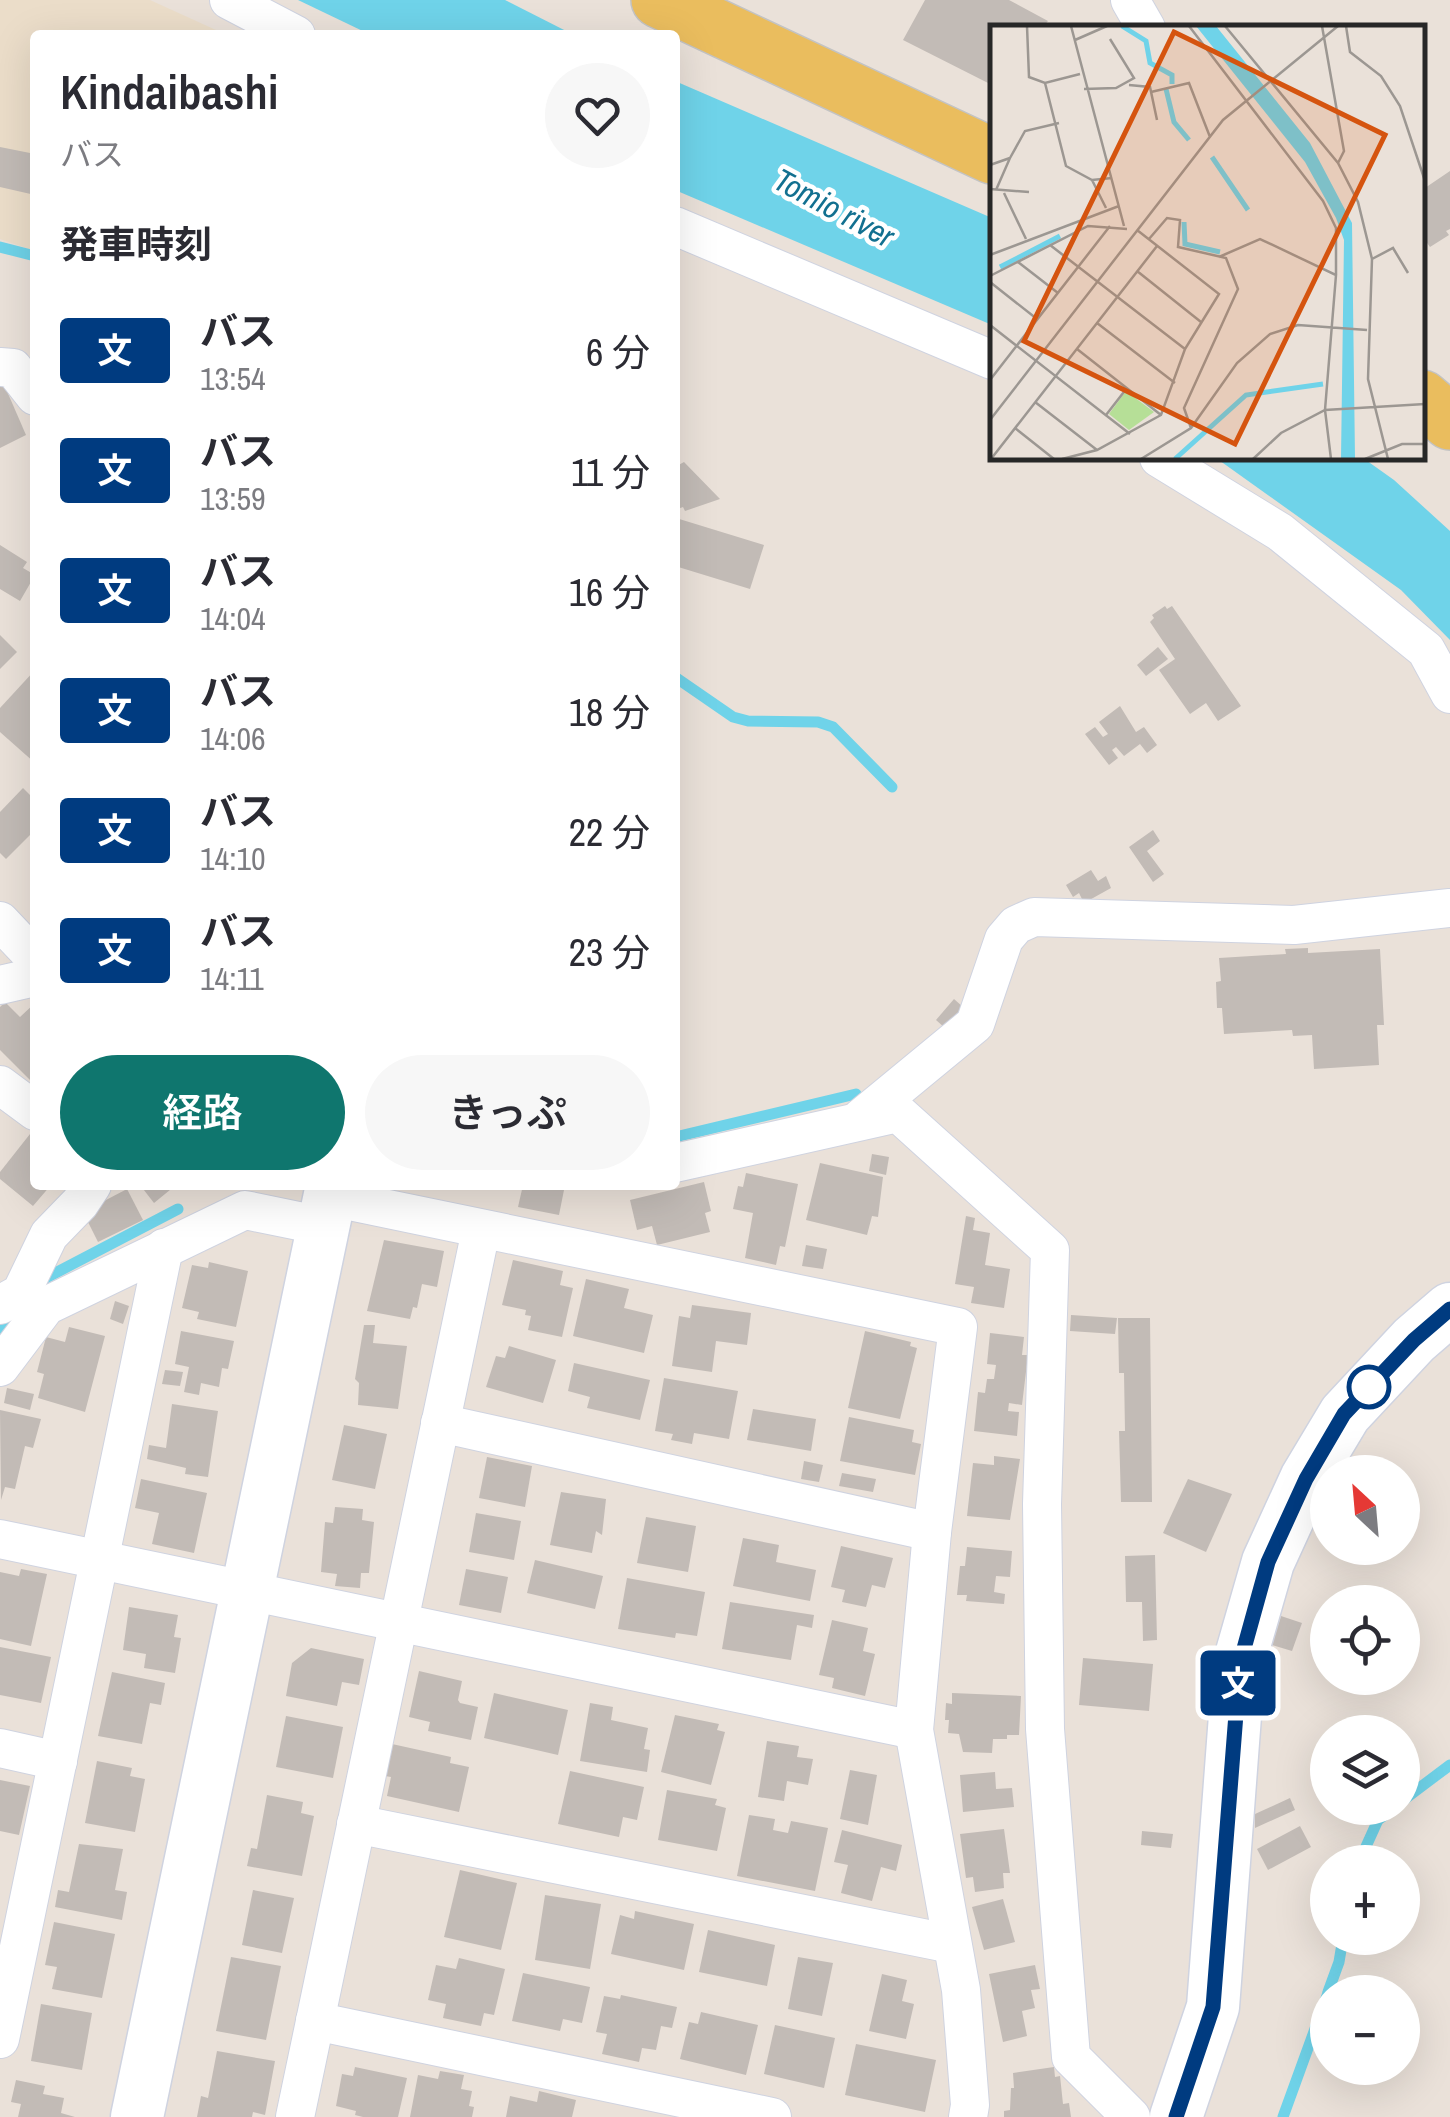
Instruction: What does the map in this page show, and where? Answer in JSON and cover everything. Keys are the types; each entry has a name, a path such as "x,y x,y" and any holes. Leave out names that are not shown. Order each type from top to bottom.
{"main road":[{"path":"670,11 990,155"},
{"path":"1425,401 1450,422"}],"street":[{"path":"229,0 286,30"},
{"path":"1130,0 1144,25"},
{"path":"680,228 990,359"},
{"path":"0,368 13,368 30,388"},
{"path":"1163,460 1280,532 1426,650 1450,694"},
{"path":"853,1124 975,1024 1004,939 1016,925 1034,916 1294,925 1450,908"},
{"path":"0,921 30,953"},
{"path":"0,986 30,978"},
{"path":"0,1085 30,1107"},
{"path":"680,1162 898,1113 1050,1250 1042,1504 1046,1729 1071,2057 1132,2117"},
{"path":"0,1367 49,1235 89,1190"},
{"path":"22,1301 164,1248 234,1198 328,1203 424,1200 481,1230 958,1326 932,1532 914,1730 961,1990 968,2117"},
{"path":"137,2117 328,1203"},
{"path":"294,2117 481,1230"},
{"path":"0,2039 8,1960 58,1761 164,1248"},
{"path":"1176,2117 1213,2007 1240,1663 1268,1562 1306,1479 1344,1414 1414,1340 1450,1309"},
{"path":"440,1423 932,1532"},
{"path":"0,1539 914,1730"},
{"path":"0,1748 58,1761"},
{"path":"356,1824 952,1944"},
{"path":"314,2021 696,2109 772,2117"}],"shaded area":[{"path":"0,0 150,0 216,30 30,30 30,249 0,239"}],"water":[{"path":"298,0 505,0 564,30 361,30"},
{"name":"Tomio river","path":"680,83 990,217 990,324 680,192"},
{"path":"1219,460 1366,460 1394,480 1450,531 1450,640 1401,590"}],"building":[{"path":"925,0 1009,0 1048,21 1045,25 990,25 990,84 903,40"},
{"path":"0,147 30,153 30,194 0,187"},
{"path":"1450,171 1450,229 1446,231 1449,235 1430,247 1425,240 1425,188"},
{"path":"3,382 26,435 0,448 0,383"},
{"path":"684,462 720,499 685,511 680,508 680,464"},
{"path":"680,519 764,545 750,589 680,568"},
{"path":"0,545 27,562 23,568 30,572 30,584 20,601 0,589"},
{"path":"1172,606 1241,706 1218,721 1206,703 1190,714 1159,670 1175,659 1150,622 1152,615"},
{"path":"0,635 17,652 0,669"},
{"path":"1158,647 1168,659 1146,676 1137,665"},
{"path":"30,675 30,759 0,732 0,708"},
{"path":"1120,706 1136,732 1144,727 1157,745 1147,753 1140,744 1124,756 1116,747 1112,750 1118,758 1109,765 1085,734 1095,727 1103,737 1108,734 1099,722"},
{"path":"23,788 30,795 30,835 6,859 0,853 0,812"},
{"path":"1153,830 1160,841 1147,851 1164,874 1153,882 1129,847"},
{"path":"1091,870 1098,881 1106,876 1111,888 1084,903 1079,893 1073,897 1066,885"},
{"path":"1308,948 1308,953 1380,949 1384,1025 1377,1025 1379,1065 1314,1069 1312,1035 1293,1036 1292,1030 1224,1034 1222,1008 1217,1008 1219,958 1286,954 1285,949"},
{"path":"954,999 963,1007 945,1028 936,1020"},
{"path":"5,1002 20,1017 30,1008 30,1080 0,1050 0,1007"},
{"path":"30,1134 30,1190 47,1190 33,1206 0,1179 0,1172"},
{"path":"872,1154 889,1157 886,1175 869,1171"},
{"path":"820,1163 883,1177 878,1217 872,1216 867,1235 806,1220"},
{"path":"746,1173 798,1184 785,1247 780,1246 776,1265 745,1258 753,1213 733,1209 738,1186 743,1187"},
{"path":"704,1182 711,1211 705,1213 710,1232 657,1245 652,1226 637,1230 630,1200"},
{"path":"128,1190 143,1220 98,1242 83,1212"},
{"path":"144,1190 170,1190 154,1203"},
{"path":"522,1190 564,1190 559,1215 518,1207"},
{"path":"966,1216 975,1218 973,1230 990,1233 985,1265 1010,1269 1004,1308 971,1303 974,1287 955,1284"},
{"path":"384,1240 444,1251 437,1287 422,1284 417,1308 413,1307 410,1319 367,1311"},
{"path":"806,1245 827,1249 823,1269 802,1266"},
{"path":"513,1260 563,1271 560,1285 573,1288 562,1337 528,1330 531,1316 525,1315 526,1310 502,1305"},
{"path":"209,1262 248,1271 236,1327 197,1319 199,1312 182,1308 192,1265 208,1268"},
{"path":"586,1279 629,1289 624,1308 653,1315 644,1353 573,1336"},
{"path":"115,1301 129,1306 123,1324 110,1319"},
{"path":"692,1305 751,1313 747,1345 716,1341 712,1372 672,1366 679,1316 690,1318"},
{"path":"1071,1315 1117,1318 1115,1334 1070,1331"},
{"path":"1118,1318 1150,1318 1152,1502 1121,1502 1119,1431 1125,1431"},
{"path":"364,1325 375,1325 373,1343 407,1346 398,1409 358,1405 359,1383 355,1379"},
{"path":"69,1327 105,1336 85,1412 38,1398 44,1374 37,1372 46,1337 65,1342"},
{"path":"181,1331 234,1341 228,1369 222,1368 219,1387 201,1383 199,1395 184,1392 189,1367 175,1364"},
{"path":"865,1331 911,1342 910,1346 917,1348 900,1419 848,1408"},
{"path":"990,1333 1024,1337 1022,1355 1028,1355 1022,1405 1009,1403 1008,1411 1019,1412 1017,1436 974,1431 978,1392 985,1393 987,1379 994,1379 996,1365 987,1364"},
{"path":"509,1346 556,1360 543,1403 486,1387 496,1356 505,1358"},
{"path":"574,1363 650,1380 640,1420 587,1408 590,1397 568,1391"},
{"path":"165,1370 183,1372 180,1386 162,1384"},
{"path":"664,1378 738,1391 729,1439 694,1433 692,1444 671,1440 673,1434 655,1431"},
{"path":"7,1388 34,1394 30,1410 4,1403"},
{"path":"172,1404 218,1411 208,1477 185,1474 186,1468 147,1459 149,1445 166,1448"},
{"path":"753,1409 816,1419 811,1451 747,1440"},
{"path":"0,1410 41,1419 33,1448 25,1446 15,1489 5,1487 1,1500"},
{"path":"849,1417 914,1430 912,1442 921,1444 915,1475 840,1461"},
{"path":"344,1425 387,1434 375,1489 332,1480"},
{"path":"994,1456 1020,1459 1010,1520 967,1516 973,1463 994,1465"},
{"path":"487,1457 532,1466 525,1507 479,1498"},
{"path":"804,1461 823,1465 819,1482 801,1479"},
{"path":"842,1473 876,1479 873,1492 839,1486"},
{"path":"141,1479 207,1493 194,1553 152,1544 159,1513 135,1508"},
{"path":"1188,1479 1232,1494 1206,1552 1163,1533"},
{"path":"561,1492 606,1499 602,1535 596,1531 592,1553 550,1545"},
{"path":"335,1507 363,1509 362,1520 374,1522 369,1573 361,1573 360,1588 335,1586 337,1574 321,1572 325,1522 333,1523"},
{"path":"476,1513 521,1521 514,1560 469,1552"},
{"path":"646,1517 696,1526 688,1572 637,1563"},
{"path":"743,1538 779,1545 776,1562 816,1570 810,1601 733,1586"},
{"path":"841,1546 893,1558 885,1588 872,1585 866,1607 842,1602 845,1590 831,1587"},
{"path":"967,1547 1012,1551 1010,1577 996,1576 994,1592 1005,1594 1004,1604 966,1601 967,1595 957,1595"},
{"path":"1155,1555 1157,1640 1143,1641 1142,1602 1126,1602 1125,1556"},
{"path":"535,1560 603,1576 595,1609 527,1593"},
{"path":"21,1569 47,1574 31,1646 0,1639 0,1572 19,1576"},
{"path":"466,1569 508,1577 501,1613 459,1605"},
{"path":"627,1578 705,1592 697,1636 676,1633 675,1638 618,1629"},
{"path":"730,1602 814,1615 812,1628 797,1625 791,1660 722,1649"},
{"path":"129,1607 178,1615 174,1637 181,1638 175,1673 144,1668 146,1654 123,1650"},
{"path":"1281,1616 1302,1623 1292,1651 1272,1645"},
{"path":"832,1620 868,1628 863,1651 875,1654 865,1696 832,1688 834,1678 819,1675"},
{"path":"0,1647 51,1657 41,1703 0,1695"},
{"path":"311,1648 364,1659 359,1685 342,1682 337,1706 286,1696 292,1663"},
{"path":"1083,1658 1153,1664 1149,1711 1079,1705"},
{"path":"419,1671 462,1681 458,1700 478,1707 471,1740 428,1731 430,1722 409,1717"},
{"path":"112,1672 165,1683 161,1705 150,1703 142,1744 98,1736"},
{"path":"494,1693 568,1710 558,1755 484,1738"},
{"path":"952,1693 1021,1696 1019,1735 993,1739 992,1753 963,1752 959,1734 948,1733 949,1720 945,1720 946,1703 952,1704"},
{"path":"590,1703 613,1707 611,1720 648,1728 644,1749 650,1750 647,1772 580,1761"},
{"path":"675,1715 719,1724 717,1730 725,1732 711,1785 661,1772"},
{"path":"286,1716 343,1727 333,1778 276,1767"},
{"path":"767,1741 799,1746 797,1757 813,1759 808,1785 787,1781 784,1801 758,1797"},
{"path":"392,1744 451,1757 450,1763 469,1767 459,1812 387,1796 391,1777 385,1776"},
{"path":"97,1761 132,1768 130,1776 145,1779 135,1832 85,1823"},
{"path":"850,1770 877,1775 868,1825 840,1819"},
{"path":"570,1771 644,1787 637,1820 623,1817 619,1837 558,1824"},
{"path":"995,1772 996,1789 1012,1788 1014,1807 963,1812 960,1775"},
{"path":"0,1780 30,1786 19,1835 0,1831"},
{"path":"667,1790 717,1799 715,1805 726,1808 717,1851 658,1840"},
{"path":"267,1795 303,1802 301,1813 314,1816 302,1876 247,1866 251,1848 257,1849"},
{"path":"1290,1798 1295,1810 1255,1828 1255,1814"},
{"path":"749,1815 775,1819 773,1830 788,1833 791,1821 828,1828 815,1891 737,1876"},
{"path":"1300,1826 1310,1845 1268,1870 1257,1849"},
{"path":"1004,1829 1010,1873 1003,1873 1004,1888 975,1892 973,1877 966,1878 960,1834"},
{"path":"842,1830 902,1845 896,1871 881,1867 872,1901 841,1893 848,1865 834,1862"},
{"path":"1142,1831 1173,1834 1171,1848 1141,1845"},
{"path":"79,1844 123,1849 115,1890 127,1892 122,1920 55,1907 58,1890 69,1892"},
{"path":"460,1870 517,1883 501,1950 444,1937"},
{"path":"253,1890 294,1898 282,1953 242,1945"},
{"path":"545,1895 601,1904 590,1969 535,1960"},
{"path":"1003,1899 1015,1942 984,1950 972,1907"},
{"path":"635,1911 694,1924 684,1970 611,1954 620,1915 634,1919"},
{"path":"54,1922 115,1934 102,1998 52,1989 57,1967 45,1965"},
{"path":"708,1930 775,1945 767,1986 699,1972"},
{"path":"231,1957 281,1966 266,2040 216,2031"},
{"path":"798,1957 833,1963 822,2016 788,2009"},
{"path":"459,1958 505,1969 494,2015 484,2013 481,2026 443,2018 446,2004 428,2000 436,1965 456,1969"},
{"path":"1035,1965 1040,1989 1031,1990 1035,2008 1022,2011 1027,2036 1003,2042 989,1974"},
{"path":"523,1973 590,1987 582,2023 563,2019 560,2031 512,2021"},
{"path":"882,1974 907,1980 902,2001 914,2004 906,2039 869,2031"},
{"path":"621,1995 677,2007 672,2028 661,2026 656,2050 642,2048 639,2062 602,2054 607,2034 596,2032 604,1996 620,1999"},
{"path":"41,2004 92,2013 82,2070 31,2061"},
{"path":"701,2012 758,2025 746,2075 680,2059 689,2022 698,2024"},
{"path":"775,2025 835,2038 824,2088 764,2074"},
{"path":"856,2044 936,2060 925,2112 845,2095"},
{"path":"217,2051 275,2061 265,2115 253,2112 252,2117 197,2117 201,2096 208,2098"},
{"path":"355,2067 407,2078 398,2117 363,2117 336,2106 342,2074 353,2076"},
{"path":"1054,2067 1055,2077 1060,2076 1063,2104 1069,2103 1071,2117 1004,2117 1004,2111 1010,2110 1013,2073"},
{"path":"440,2071 464,2075 461,2089 472,2091 472,2117 410,2117 418,2075 438,2079"},
{"path":"16,2080 45,2086 43,2094 64,2098 61,2113 75,2117 18,2117 21,2104 11,2102"},
{"path":"539,2091 576,2100 572,2117 506,2117 510,2096 537,2102"}],"waterway":[{"path":"0,247 30,255"},
{"path":"680,680 733,717 748,721 818,722 833,727 892,787"},
{"path":"680,1136 856,1094"},
{"path":"40,1281 178,1209"},
{"path":"0,1330 16,1310"},
{"path":"1420,1788 1450,1765"},
{"path":"1367,1845 1376,1825"},
{"path":"1334,1975 1340,1955"},
{"path":"1283,2117 1310,2043"}],"bus line":[{"name":"文","path":"1176,2117 1213,2007 1240,1663 1268,1562 1306,1479 1344,1414 1414,1340 1450,1309"}]}
